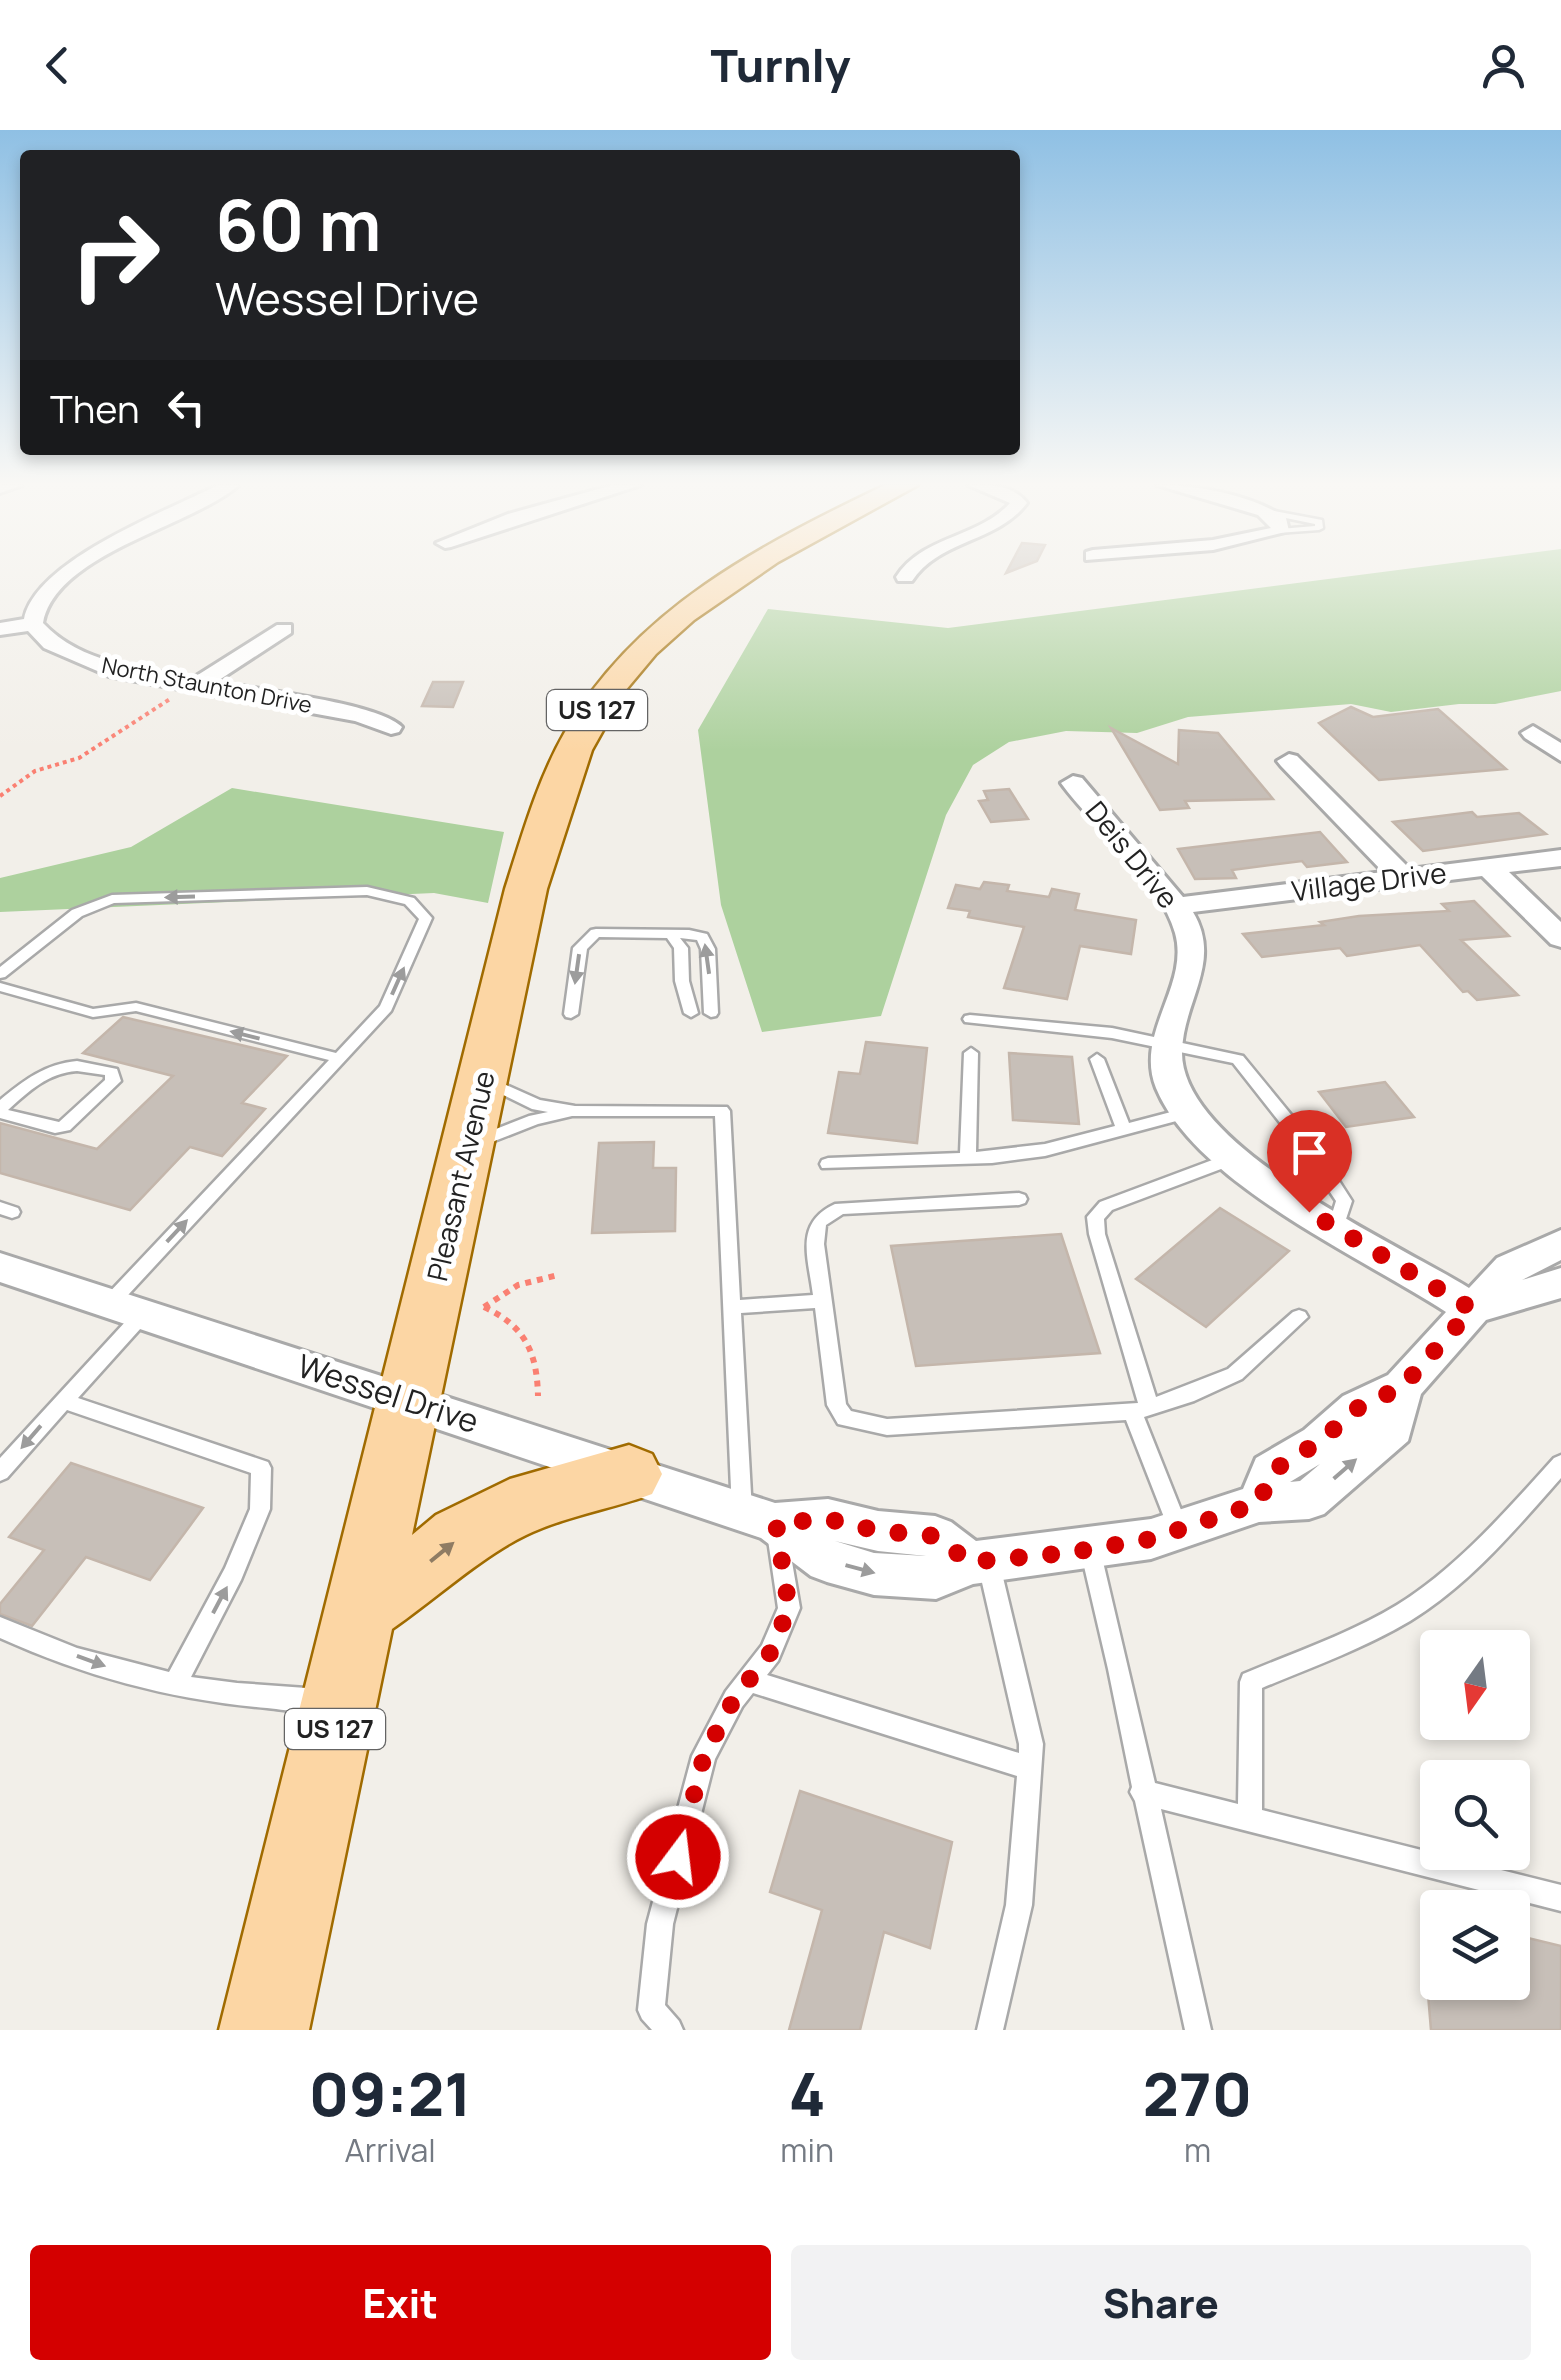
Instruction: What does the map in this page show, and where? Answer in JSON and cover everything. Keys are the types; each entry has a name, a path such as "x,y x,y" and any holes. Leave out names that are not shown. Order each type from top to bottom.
{"main road":[{"name":"Pleasant Avenue","path":"264,2030 526,889 554,796 584,730 610,688 642,649 738,574"},
{"path":"363,1608 446,1551 460,1537 510,1509 630,1474"}],"street":[{"path":"0,629 33,624 37,604 71,574"},
{"path":"904,578 907,574"},
{"name":"North Staunton Drive","path":"33,624 51,644 75,658 118,671 360,715 392,727"},
{"path":"199,684 284,629"},
{"path":"1534,734 1561,754"},
{"path":"1288,761 1402,877"},
{"name":"Deis Drive","path":"1074,783 1176,906 1190,935 1192,960 1167,1045 1173,1088 1206,1136 1256,1181 1472,1309"},
{"name":"Village Drive","path":"1176,906 1561,858"},
{"path":"1488,868 1561,938"},
{"name":"Wessel Drive","path":"0,1267 759,1518 827,1560 874,1574 936,1578 979,1562 1090,1549 1179,1530 1259,1503 1309,1500 1393,1428 1402,1387 1510,1268 1561,1244"},
{"path":"1472,1309 1561,1284"}],"lane":[{"path":"0,974 77,914 112,899 368,891 410,901 426,918 386,1008 127,1308 62,1401 0,1472"},
{"path":"671,934 682,948 682,981 691,1013"},
{"path":"571,1014 580,948 589,936 671,934 702,937 708,949 711,1013"},
{"path":"0,986 93,1013 136,1008 339,1058"},
{"path":"970,1019 1112,1033 1238,1059 1310,1149 1344,1201 1336,1226"},
{"path":"968,1158 970,1053"},
{"path":"1097,1058 1124,1130"},
{"path":"86,1064 112,1072 114,1080 64,1126 55,1128 0,1110 44,1071 86,1064"},
{"path":"482,1079 537,1105 575,1111 722,1111 732,1307 759,1518 789,1608 770,1653 748,1680 704,1756 660,1924 650,2010 670,2030"},
{"path":"467,1146 534,1120 575,1111"},
{"path":"828,1164 968,1158 1044,1150 1190,1112"},
{"path":"1179,1530 1140,1410 1096,1217 1106,1206 1232,1159"},
{"path":"1019,1199 841,1208 822,1216 815,1228 815,1244 837,1406 844,1418 887,1428 1140,1410 1235,1374 1299,1317"},
{"path":"732,1307 823,1301"},
{"path":"62,1401 260,1468 260,1509 234,1574 174,1686"},
{"path":"1250,1819 1251,1682 1368,1631 1422,1600 1471,1559 1561,1464"},
{"path":"1090,1549 1123,1672 1142,1792 1198,2030"},
{"path":"979,1562 1031,1744 1019,1904 990,2030"},
{"path":"0,1627 138,1678 174,1686 246,1699 342,1701"},
{"path":"748,1680 1029,1768"},
{"path":"1142,1792 1561,1898"}],"path":[{"path":"0,796 35,771 79,758 199,684"},
{"path":"538,1396 538,1366 529,1340 510,1317 484,1307 518,1284 558,1275"}],"green space":[{"path":"1370,574 1561,574 1561,691 1495,704 1391,712 1351,704 1188,717 1137,733 1066,731 1009,742 973,765 946,815 881,1016 762,1032 721,905 698,730 768,609 948,628"},
{"path":"232,788 504,832 488,903 434,893 0,912 0,878 131,847"}],"building":[{"path":"433,682 463,682 453,707 422,706"},
{"path":"1351,707 1373,717 1438,709 1506,769 1379,780 1319,723"},
{"path":"1111,728 1178,764 1179,730 1218,733 1273,799 1185,801 1189,808 1160,810"},
{"path":"1009,789 1028,819 991,822 979,801 988,800 984,791"},
{"path":"1472,812 1477,817 1519,813 1546,834 1423,851 1393,822"},
{"path":"1320,832 1347,862 1307,867 1302,861 1232,870 1236,878 1195,879 1178,849"},
{"path":"984,882 1009,885 1007,891 1049,897 1052,889 1079,894 1075,910 1136,920 1131,954 1080,946 1067,999 1004,988 1024,927 968,917 970,911 948,908 956,885 980,889"},
{"path":"1474,901 1509,936 1461,940 1518,995 1477,1000 1468,991 1463,992 1420,945 1347,956 1340,948 1262,957 1243,934 1324,925 1320,922 1359,916 1449,911 1442,904"},
{"path":"123,1017 287,1056 242,1103 265,1109 222,1156 190,1147 130,1210 0,1173 0,1123 97,1149 173,1076 83,1053"},
{"path":"866,1042 927,1048 917,1143 828,1133 839,1072 860,1074"},
{"path":"1009,1053 1072,1057 1079,1124 1013,1120"},
{"path":"1385,1082 1414,1117 1346,1127 1319,1092"},
{"path":"654,1142 653,1168 676,1168 675,1231 592,1233 599,1143"},
{"path":"1220,1208 1289,1251 1206,1327 1136,1279"},
{"path":"1061,1234 1100,1353 916,1366 891,1246"},
{"path":"71,1463 203,1508 150,1580 86,1557 32,1626 0,1614 0,1604 44,1550 9,1537"},
{"path":"800,1791 952,1842 930,1948 884,1932 860,2030 789,2030 822,1910 770,1892"},
{"path":"1530,1938 1561,1946 1561,2030 1431,2030 1428,2000 1530,2000"}],"route":[{"path":"678,1857 704,1756 734,1699 770,1653 789,1608 776,1523 828,1519 878,1531 935,1536 969,1562 1067,1553 1151,1539 1259,1503 1272,1471 1319,1442 1358,1408 1402,1387 1472,1309 1309,1212"}]}
